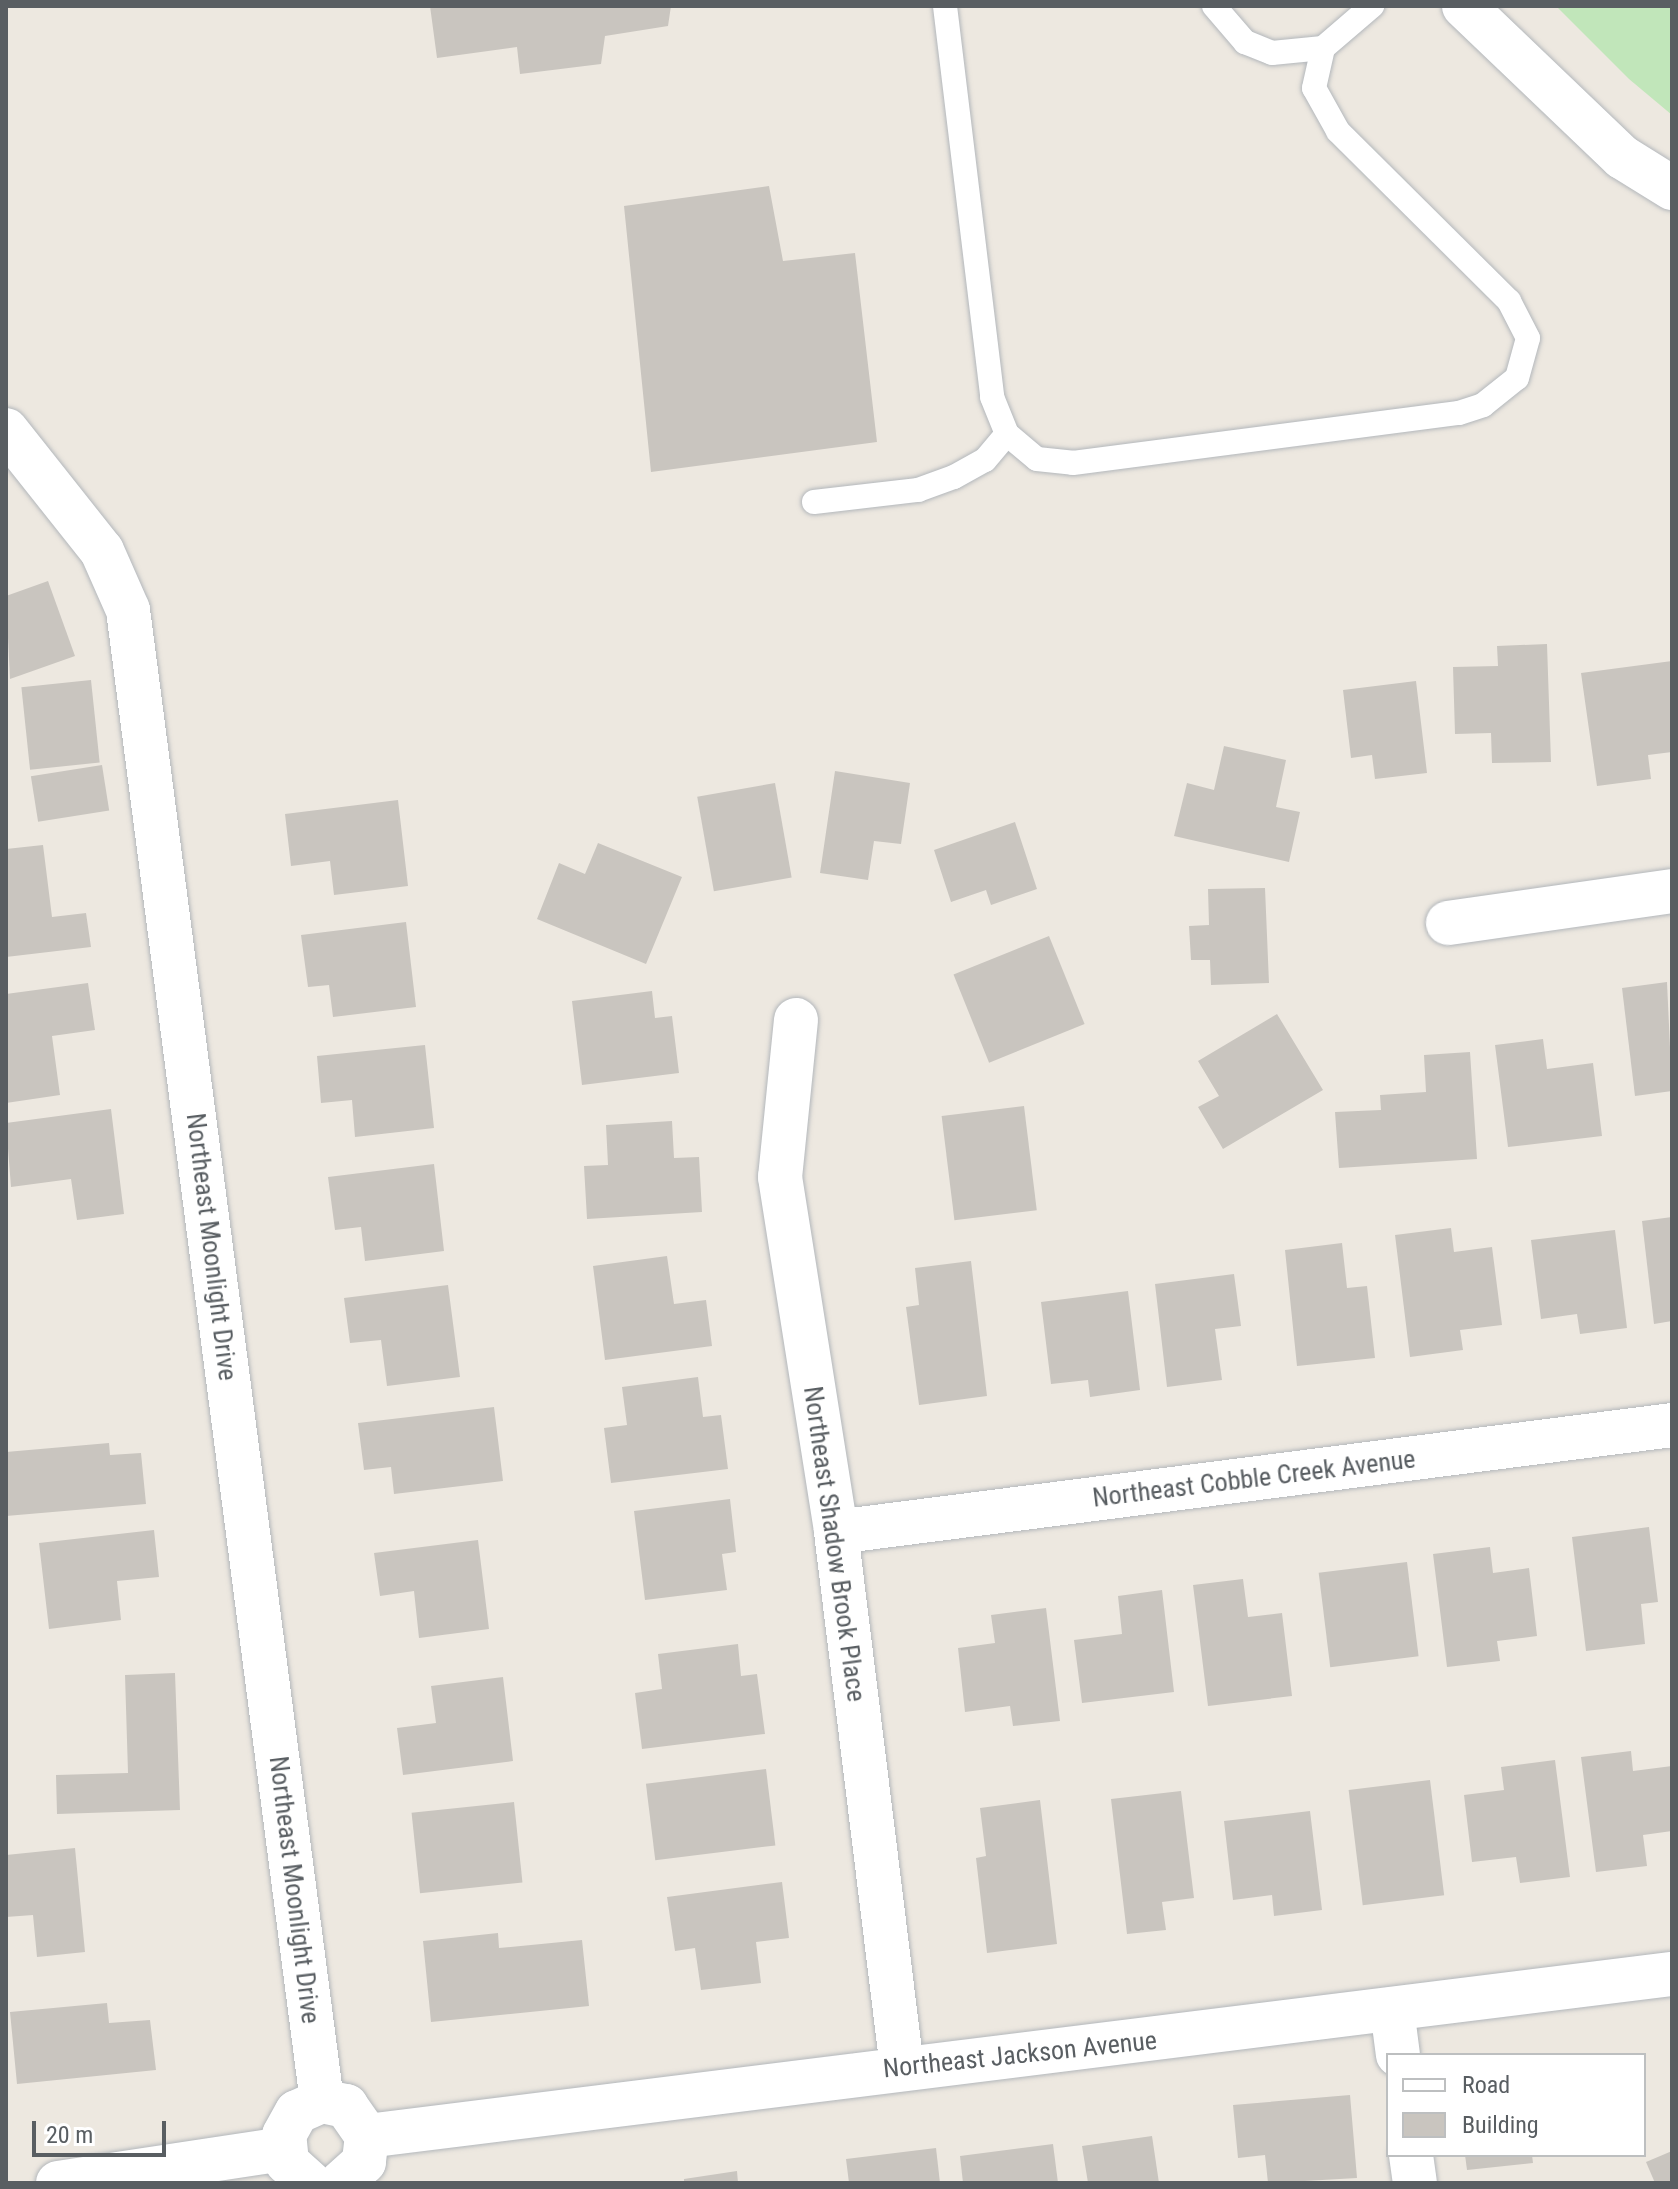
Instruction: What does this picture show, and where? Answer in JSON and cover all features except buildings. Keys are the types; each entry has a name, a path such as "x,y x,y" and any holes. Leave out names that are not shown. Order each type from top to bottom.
{"street":[{"path":"1464,6 1622,157 1672,188"},
{"name":"Northeast Moonlight Drive","path":"6,430 102,551 128,610 322,2101"},
{"path":"1448,923 1672,891"},
{"name":"Northeast Shadow Brook Place","path":"796,1020 780,1177 836,1532 902,2068"},
{"name":"Northeast Cobble Creek Avenue","path":"836,1532 1672,1425"},
{"name":"Northeast Jackson Avenue","path":"367,2136 1672,1974"},
{"path":"1392,2009 1398,2053"},
{"path":"310,2183 295,2173 283,2149 297,2112 322,2101 346,2106 367,2136 364,2162 341,2183"},
{"path":"58,2183 283,2149"},
{"path":"1411,2157 1415,2183"}],"lane":[{"path":"945,6 992,397 1007,434 1037,459 1073,463 1459,413 1483,405 1517,378 1528,338 1509,301 1338,131 1314,88 1323,48"},
{"path":"1214,6 1245,42 1272,53 1323,48 1372,6"},
{"path":"814,502 918,490 985,460 1007,434"}],"green space":[{"path":"1556,6 1672,6 1672,115 1629,79"}]}
